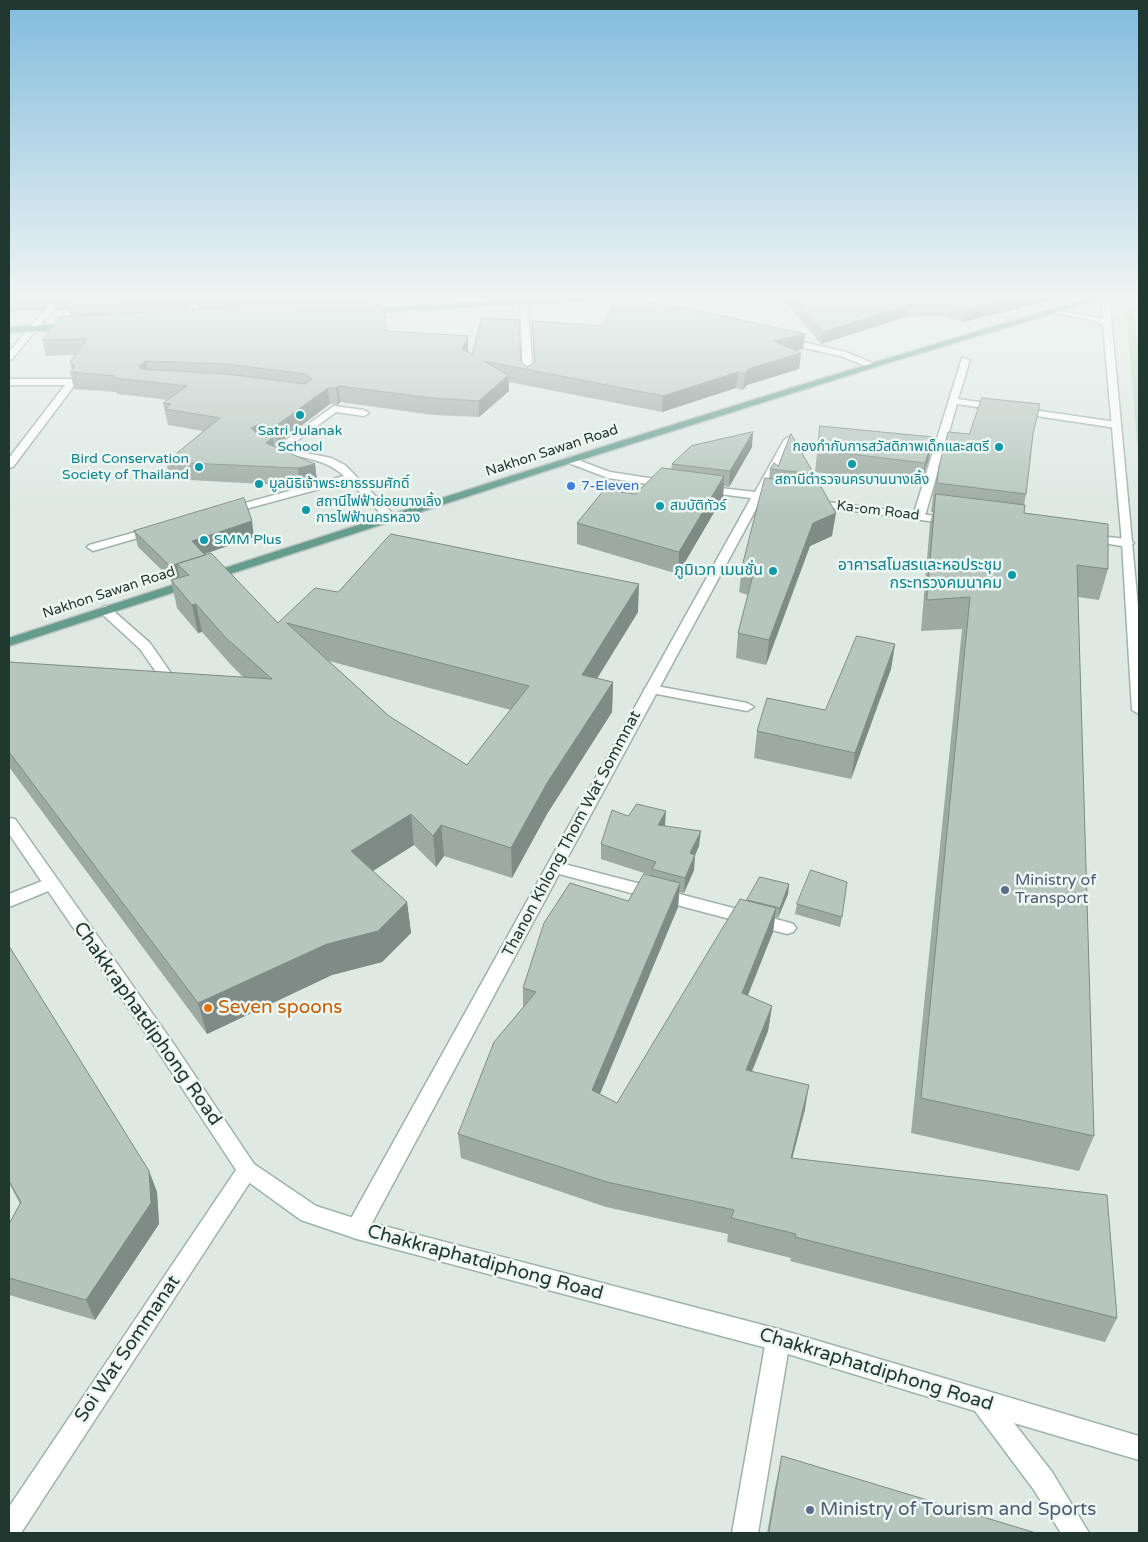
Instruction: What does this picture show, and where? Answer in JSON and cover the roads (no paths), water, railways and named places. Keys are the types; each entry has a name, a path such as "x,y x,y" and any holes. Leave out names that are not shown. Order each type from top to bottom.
{"main road":[{"name":"Nakhon Sawan Road","path":"9,642 570,460 863,368"}],"street":[{"path":"527,368 528,378"},
{"path":"919,516 963,368"},
{"path":"1110,368 1116,425 1134,544 1139,710"},
{"path":"9,382 72,382 9,465"},
{"path":"953,401 1116,425"},
{"path":"278,450 334,409 364,413"},
{"name":"Thanon Khlong Thom Wat Sommnat","path":"357,1229 650,689 789,440"},
{"path":"261,446 327,460 341,467 392,518"},
{"path":"570,460 608,475 676,485"},
{"path":"217,513 351,478"},
{"path":"695,488 778,498"},
{"name":"Ka-om Road","path":"797,501 966,522"},
{"path":"92,547 169,526"},
{"path":"1081,537 1134,544"},
{"path":"105,610 145,646 168,679"},
{"path":"650,689 748,708"},
{"name":"Chakkraphatdiphong Road","path":"9,823 164,1045 247,1170 309,1213 357,1229 778,1340 1139,1448"},
{"path":"554,868 787,928"},
{"path":"9,900 50,884"},
{"name":"Soi Wat Sommanat","path":"9,1529 247,1170"},
{"path":"745,1533 778,1340"},
{"path":"983,1402 1043,1481 1076,1533"}],"place":[{"name":"Satri Julanak School","path":"300,415"},
{"name":"กองกำกับการสวัสดิภาพเด็กและสตรี","path":"999,447"},
{"name":"สถานีตำรวจนครบานนางเลิ้ง","path":"852,464"},
{"name":"Bird Conservation Society of Thailand","path":"199,467"},
{"name":"มูลนิธิเจ้าพระยาธรรมศักดิ์","path":"259,484"},
{"name":"7-Eleven","path":"571,486"},
{"name":"สมบัติทัวร์","path":"660,506"},
{"name":"สถานีไฟฟ้าย่อยนางเลิ้ง การไฟฟ้านครหลวง","path":"306,510"},
{"name":"SMM Plus","path":"204,540"},
{"name":"ภูมิเวท เมนชั่น","path":"773,571"},
{"name":"อาคารสโมสรและหอประชุม กระทรวงคมนาคม","path":"1012,575"},
{"name":"Ministry of Transport","path":"1005,890"},
{"name":"Seven spoons","path":"208,1008"},
{"name":"Ministry of Tourism and Sports","path":"810,1510"}]}
